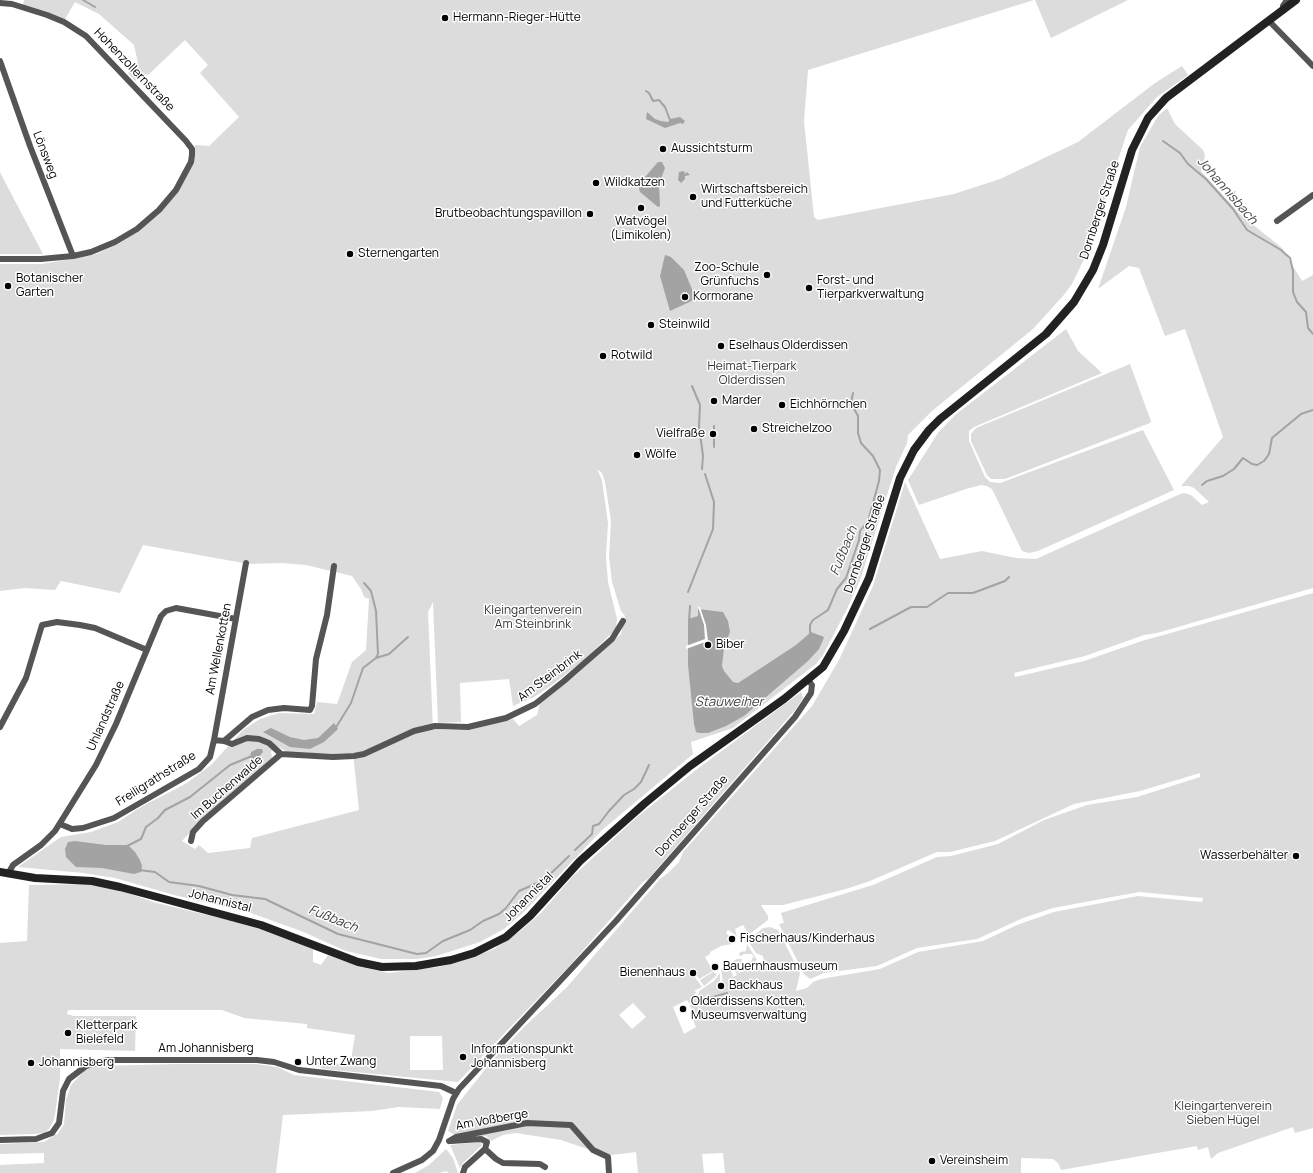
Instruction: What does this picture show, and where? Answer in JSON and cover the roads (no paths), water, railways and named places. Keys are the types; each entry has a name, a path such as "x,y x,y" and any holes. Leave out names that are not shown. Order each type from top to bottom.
{"main road":[{"name":"Dornberger Straße","path":"808,680 823,667 831,656 863,591 872,568 900,478 919,441 949,412 1046,334 1074,302 1093,270 1105,238 1132,150 1148,118 1166,98 1296,0"},
{"name":"Johannistal","path":"4,873 36,878 92,881 120,887 261,925 369,965 404,968 451,960 483,949 514,931 580,862 644,804 690,766 808,680"}],"street":[{"path":"1284,10 1283,6 1287,0"},
{"name":"Hohenzollernstraße","path":"0,3 12,4 47,15 64,22 86,36 192,149 192,155 185,174 176,190 149,220 128,235 101,249 73,256"},
{"path":"1269,21 1313,66"},
{"name":"Lönsweg","path":"0,61 30,146 73,256"},
{"path":"1277,221 1313,195"},
{"path":"0,259 41,259 73,256"},
{"name":"Am Wellenkotten","path":"214,740 246,563"},
{"path":"224,741 252,717 268,710 284,708 306,711 311,708 316,659 327,615 334,566"},
{"name":"Uhlandstraße","path":"4,873 41,845 60,824 106,745 161,616 166,611 182,609 236,618"},
{"name":"Am Steinbrink","path":"281,754 333,757 359,755 373,751 400,736 414,731 435,726 468,727 506,718 535,704 564,681 612,639 623,621"},
{"path":"0,727 26,678 42,625 57,622 80,624 95,628 147,650"},
{"name":"Dornberger Straße","path":"393,1173 422,1160 433,1151 439,1140 456,1093 611,926 795,717 811,693 812,685 808,680"},
{"path":"214,740 232,744 246,738 260,739 269,743 281,754"},
{"name":"Freiligrathstraße","path":"60,824 72,829 83,828 114,818 199,769 210,757 214,740"},
{"name":"Im Buchenwalde","path":"191,841 193,832 203,821 270,766 281,754"},
{"name":"Am Johannisberg","path":"0,1140 36,1139 52,1133 59,1123 63,1091 69,1079 86,1066 107,1060 257,1060 274,1062 299,1070 441,1086 456,1093"},
{"name":"Am Voßberge","path":"448,1141 456,1136 527,1124 571,1126 594,1150 608,1158 609,1173"},
{"path":"439,1140 448,1141 482,1139 487,1142 485,1149 467,1164 463,1173"},
{"path":"485,1149 496,1160 503,1163 540,1164 545,1167"}],"water":[{"path":"647,112 655,119 661,121 668,122 670,119 680,117 685,121 683,124 680,123 665,128 646,119"},
{"path":"658,162 662,162 665,168 659,184 660,206 658,207 640,192 638,185"},
{"path":"684,171 685,174 687,172 690,175 685,176 685,179 681,183 678,180 679,172"},
{"path":"665,255 671,257 684,270 696,299 670,311 660,276"},
{"name":"Stauweiher","path":"698,609 723,612 728,621 730,632 724,648 722,666 733,682 738,683 796,645 811,632 824,637 819,649 808,661 744,716 726,726 708,733 699,733 696,732 694,724 688,665 688,619 698,616"},
{"path":"334,723 338,729 324,742 310,749 290,747 263,732 271,728 290,737 304,740 318,738"},
{"path":"257,749 262,749 263,752 257,759 250,758 251,752"},
{"path":"75,841 106,845 128,845 140,860 142,866 141,872 134,874 102,868 76,867 66,857 65,849 68,842"}],"waterway":[{"path":"83,0 95,7"},
{"path":"646,91 649,93 653,101 659,100 665,107 670,120"},
{"name":"Johannisbach","path":"1163,141 1180,153 1188,164 1206,179 1233,209 1247,230 1281,250 1290,258 1293,271 1293,292 1297,302 1306,312 1308,328 1313,334"},
{"path":"692,386 700,405 699,426 703,456 702,469"},
{"name":"Fußbach","path":"810,633 810,625 813,620 828,610 837,589 846,578 859,540 860,531 868,521 879,481 880,470 873,456 861,443 858,433 858,416 851,403 853,393"},
{"name":"Johannisbach","path":"1202,485 1207,481 1223,476 1234,469 1243,458 1252,464 1257,465 1264,461 1269,454 1272,438 1301,414 1313,410"},
{"path":"714,426 714,447"},
{"path":"688,592 713,529 714,502 705,474"},
{"path":"870,629 911,607 927,607 948,593 973,593 1005,581 1009,577"},
{"path":"335,729 351,703 363,668 376,658 378,654 376,611 371,591 364,583"},
{"path":"689,622 690,606"},
{"path":"376,658 389,654 408,637"},
{"path":"127,846 141,839 146,827 158,818 165,810 190,797 230,765 252,756"},
{"name":"Fußbach","path":"575,850 592,834 593,826 599,824 624,795 634,789 641,782 649,765"},
{"name":"Fußbach","path":"139,870 155,872 169,882 199,886 232,895 265,899 338,934 417,954 426,953 443,941 470,930 483,921 499,914 506,908 519,891 544,880 569,856"},
{"path":"699,997 706,999 727,993"}],"place":[{"name":"Hermann-Rieger-Hütte","path":"445,18"},
{"name":"Aussichtsturm","path":"663,149"},
{"name":"Wildkatzen","path":"596,183"},
{"name":"Wirtschaftsbereich und Futterküche","path":"693,197"},
{"name":"Watvögel (Limikolen)","path":"641,208"},
{"name":"Brutbeobachtungspavillon","path":"590,214"},
{"name":"Sternengarten","path":"350,254"},
{"name":"Zoo-Schule Grünfuchs","path":"767,275"},
{"name":"Botanischer Garten","path":"8,286"},
{"name":"Forst- und Tierparkverwaltung","path":"809,288"},
{"name":"Kormorane","path":"685,297"},
{"name":"Steinwild","path":"651,325"},
{"name":"Eselhaus Olderdissen","path":"721,346"},
{"name":"Rotwild","path":"603,356"},
{"name":"Marder","path":"714,401"},
{"name":"Eichhörnchen","path":"782,405"},
{"name":"Streichelzoo","path":"754,429"},
{"name":"Vielfraße","path":"713,434"},
{"name":"Wölfe","path":"637,455"},
{"name":"Biber","path":"708,645"},
{"name":"Wasserbehälter","path":"1296,856"},
{"name":"Fischerhaus/Kinderhaus","path":"732,939"},
{"name":"Bauernhausmuseum","path":"715,967"},
{"name":"Bienenhaus","path":"693,973"},
{"name":"Backhaus","path":"721,986"},
{"name":"Olderdissens Kotten, Museumsverwaltung","path":"683,1009"},
{"name":"Kletterpark Bielefeld","path":"68,1033"},
{"name":"Informationspunkt Johannisberg","path":"463,1057"},
{"name":"Unter Zwang","path":"298,1062"},
{"name":"Johannisberg","path":"31,1063"},
{"name":"Vereinsheim","path":"932,1161"}],"park label":[{"name":"Heimat-Tierpark Olderdissen","path":"752,374"},
{"name":"Kleingartenverein Am Steinbrink","path":"533,618"},
{"name":"Kleingartenverein Sieben Hügel","path":"1223,1114"}]}
